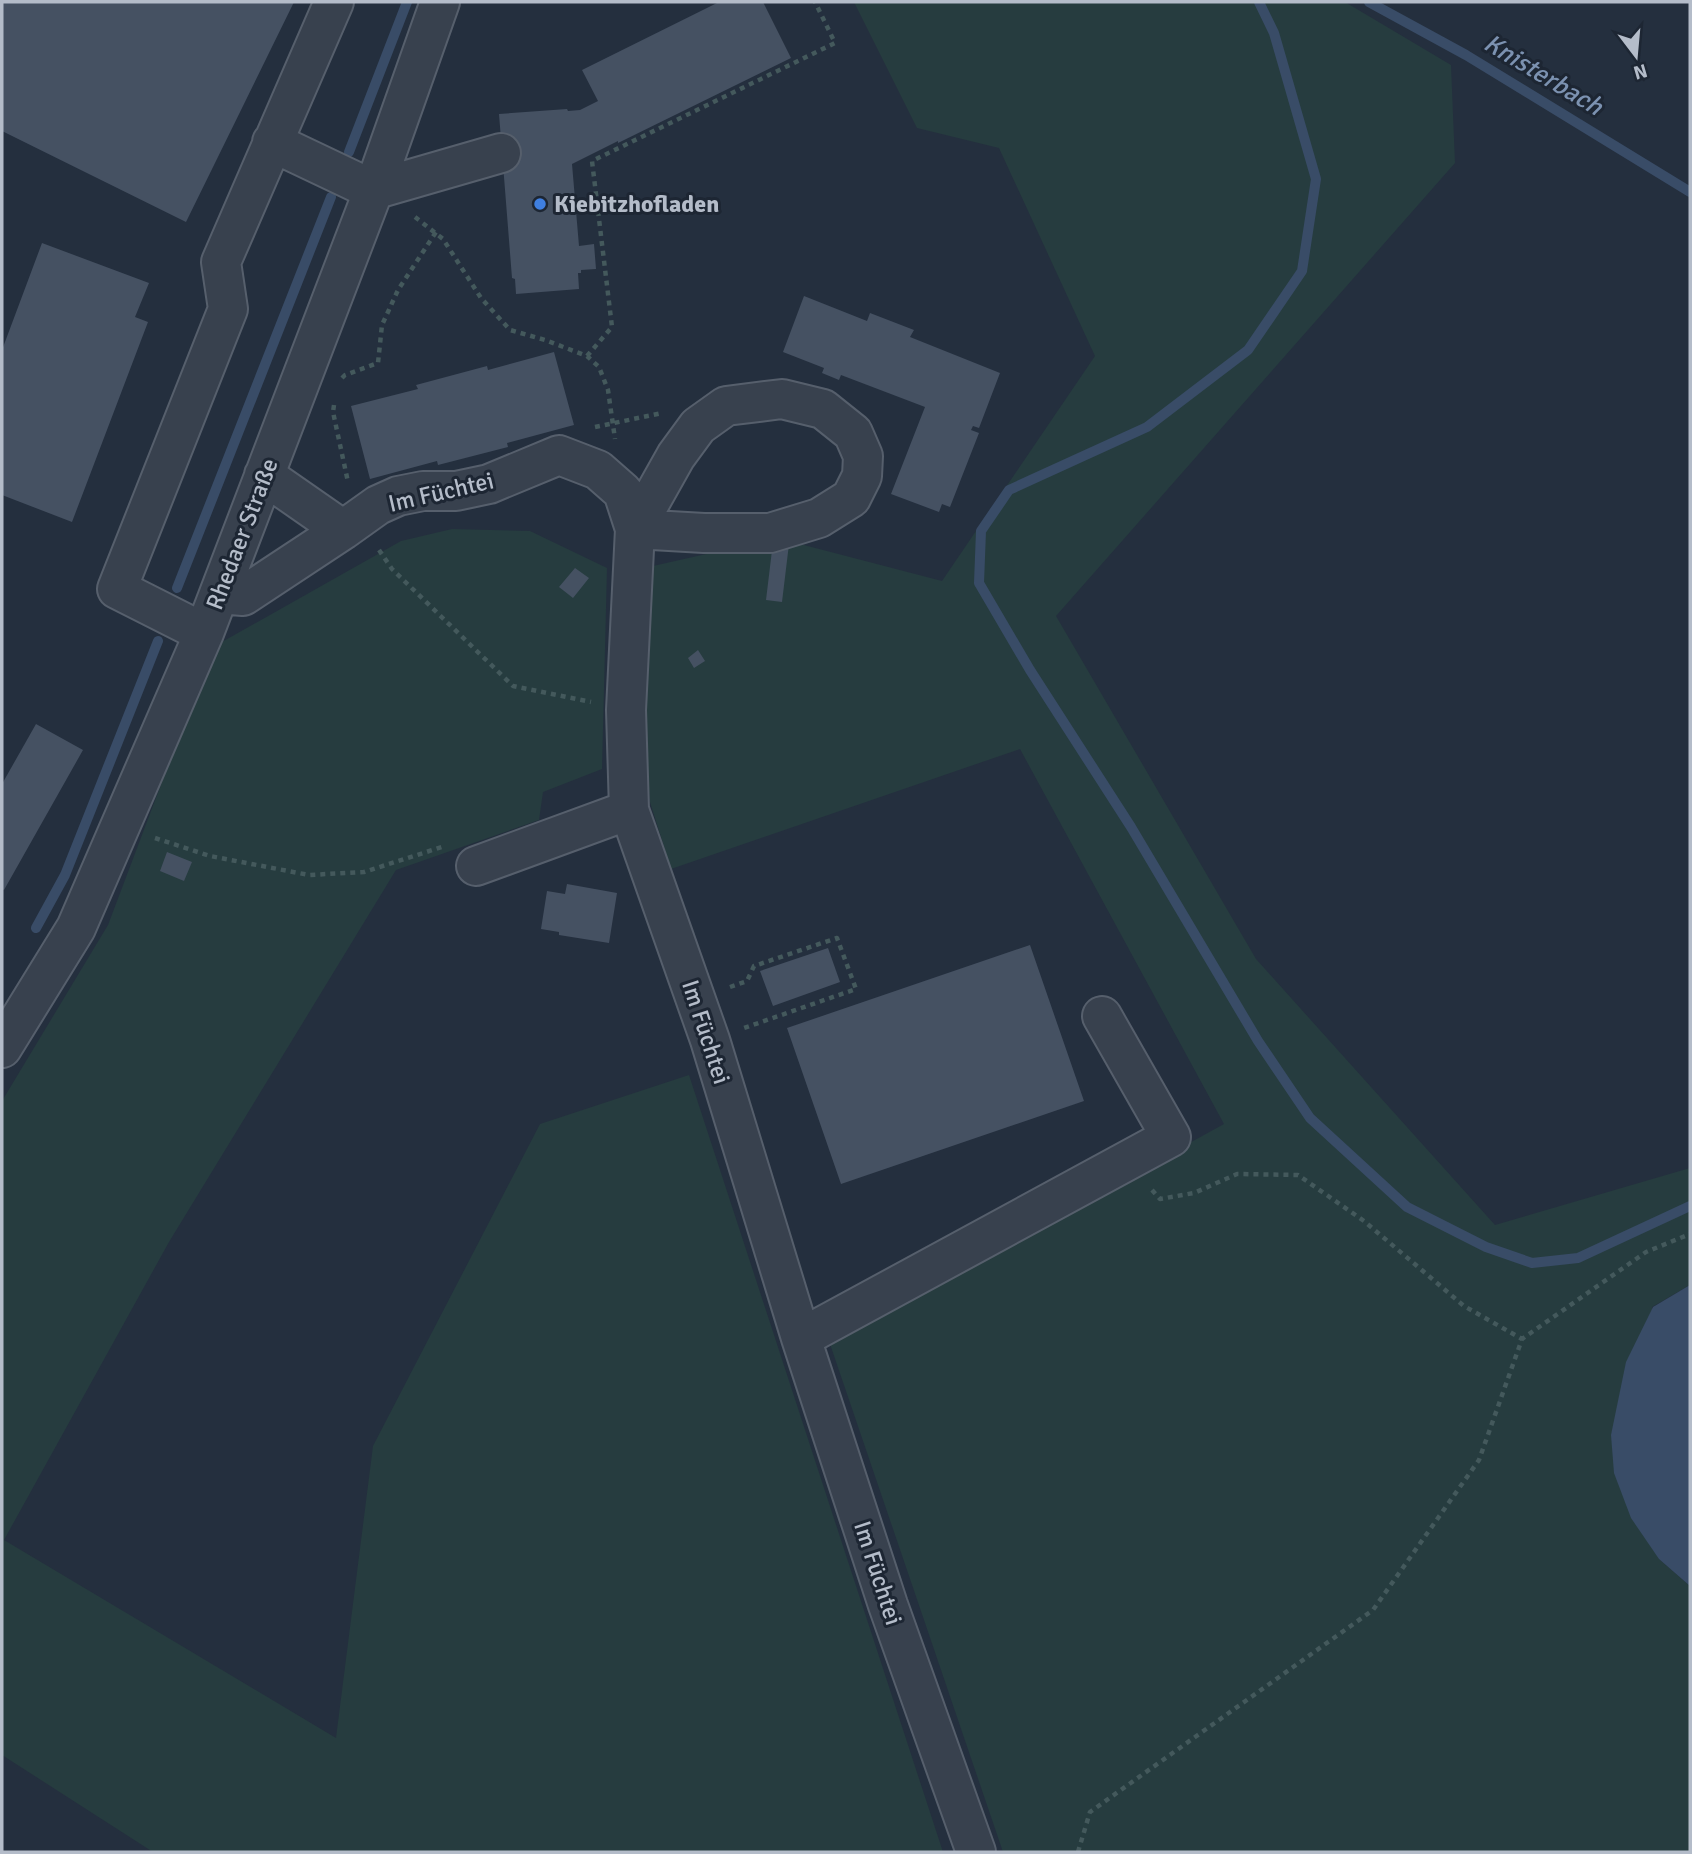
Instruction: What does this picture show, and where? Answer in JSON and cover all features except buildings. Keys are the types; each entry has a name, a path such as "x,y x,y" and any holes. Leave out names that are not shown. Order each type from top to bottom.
{"street":[{"path":"204,632 117,589 228,309 220,262 334,2"},
{"name":"Rhedaer Straße","path":"2,1048 76,928 204,632 373,190 440,2"},
{"path":"272,142 373,190 501,153"},
{"path":"782,399 823,410 853,433 863,456 862,476 851,498 819,519 770,533 635,529 676,456 698,426 726,406 782,399"},
{"path":"559,455 598,470 623,492"},
{"name":"Im Füchtei","path":"219,594 243,596 378,505 398,496 423,491 456,491 489,484 559,455"},
{"path":"264,475 351,524"},
{"name":"Im Füchtei","path":"623,492 635,529 626,710 629,810 710,1040 801,1338 888,1605 976,1852"},
{"path":"476,866 629,810"},
{"path":"801,1338 1171,1137 1102,1016"}],"path":[{"path":"587,356 612,327 592,161 835,43 815,2"},
{"path":"340,380 345,375 378,363 382,325 398,290 436,232"},
{"path":"443,239 481,298 510,330 587,356 599,368 608,390 623,492"},
{"path":"334,399 333,412 353,508 351,524 392,569 513,686 626,710"},
{"path":"559,455 586,429 663,412"},
{"path":"151,837 209,856 309,875 364,872 451,844 476,866"},
{"path":"696,998 747,981 754,966 837,937 856,989 710,1040"},
{"path":"1131,1159 1143,1180 1160,1199 1194,1193 1237,1174 1298,1175 1363,1221 1464,1306 1522,1339"},
{"path":"1078,1852 1090,1812 1373,1610 1479,1460 1522,1339 1646,1252 1690,1234"}],"green space":[{"path":"854,2 1345,2 1451,65 1455,163 1056,616 1256,959 1495,1225 1690,1168 1690,1285 1652,1307 1659,1559 1690,1586 1690,1852 1003,1852 829,1341 1224,1124 1020,749 671,869 650,802 642,714 653,566 777,538 942,581 1095,356 999,148 917,128"},
{"path":"452,529 530,531 607,568 602,769 543,792 539,820 396,870 169,1242 4,1540 336,1738 373,1446 540,1124 689,1075 943,1852 153,1852 2,1755 2,1101 108,925 213,647 401,541"}],"water":[{"path":"1690,1285 1690,1586 1659,1559 1631,1518 1614,1473 1611,1435 1626,1362 1653,1307"}],"waterway":[{"path":"349,152 407,2"},
{"path":"1259,2 1274,33 1316,179 1302,271 1248,350 1147,427 1009,490 981,531 979,583 1030,670 1131,827 1258,1041 1310,1118 1407,1207 1486,1247 1532,1263 1578,1258 1690,1206"},
{"name":"Knisterbach","path":"1369,2 1466,55 1690,192"},
{"path":"177,588 331,197"},
{"path":"36,928 65,875 158,641"}],"place":[{"name":"Kiebitzhofladen","path":"540,204"}]}
